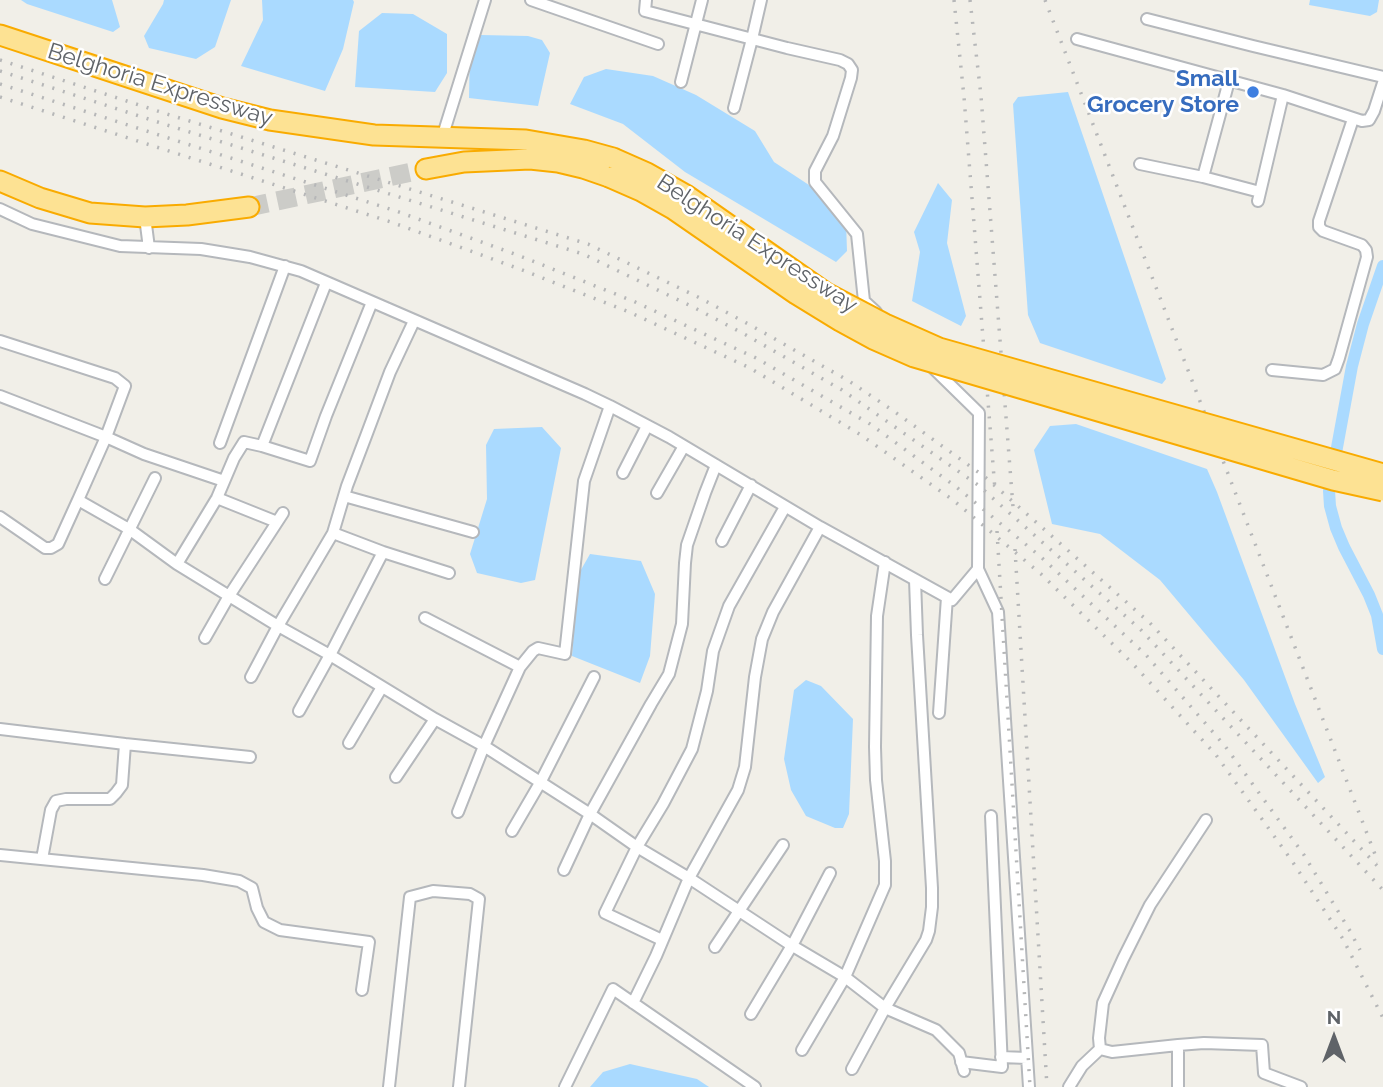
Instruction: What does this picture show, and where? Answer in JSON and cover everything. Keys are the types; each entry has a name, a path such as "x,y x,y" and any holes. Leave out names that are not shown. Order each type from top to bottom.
{"highway":[{"name":"Belghoria Expressway","path":"0,35 222,108 270,120 374,135 526,140 584,150 786,287 873,339 914,356 1334,480 1383,492"},
{"name":"Belghoria Expressway","path":"426,169 464,162 530,159 583,168 611,168 647,173 686,195 826,293 939,348 1383,474"},
{"path":"0,181 40,198 90,213 145,217 187,215 250,206"}],"street":[{"path":"442,138 485,0"},
{"path":"531,0 658,44"},
{"path":"646,0 645,11 848,64 852,70 832,136 815,171 815,181 857,234 864,301 979,413 978,569 998,612 1029,1087"},
{"path":"681,82 702,0"},
{"path":"734,108 761,0"},
{"path":"1147,19 1383,77"},
{"path":"1077,39 1283,95 1362,121 1371,116 1383,83"},
{"path":"1203,177 1229,81"},
{"path":"1140,164 1203,177 1259,197 1283,95"},
{"path":"1272,370 1323,375 1335,369 1339,358 1367,257 1362,246 1322,231 1319,221 1353,119"},
{"path":"0,209 33,224 120,246 201,249 285,266 572,388 610,407 684,446 785,507 952,600 978,569"},
{"path":"145,217 149,248"},
{"path":"220,443 285,266"},
{"path":"262,446 326,283"},
{"path":"177,564 217,498 244,442 310,461 372,302"},
{"path":"251,677 333,533 390,372 414,321"},
{"path":"0,341 115,378 125,386 106,437 58,544 45,548 0,517"},
{"path":"0,396 144,454 224,481"},
{"path":"457,812 520,667 538,648 565,654 584,481 610,407"},
{"path":"623,472 647,426"},
{"path":"657,493 684,446"},
{"path":"564,870 590,814 669,674 682,624 687,545 716,466"},
{"path":"105,579 155,478"},
{"path":"722,541 751,485"},
{"path":"344,496 473,532"},
{"path":"205,638 280,517 217,498"},
{"path":"78,500 129,528 177,564 278,626 484,746 637,847 845,977 886,1008 936,1030 959,1053 962,1067 1002,1066 991,816"},
{"path":"662,940 605,913 637,847 692,749 707,691 713,651 729,606 785,507"},
{"path":"635,998 689,878 738,790 745,767 762,639 773,612 820,527"},
{"path":"333,533 449,573"},
{"path":"299,711 331,655 383,552"},
{"path":"802,1050 845,977 885,885 886,861 876,780 875,747 877,616 885,562"},
{"path":"852,1069 929,932 932,907 915,580"},
{"path":"939,713 947,597"},
{"path":"425,618 520,667"},
{"path":"512,831 540,783 594,677"},
{"path":"349,743 382,687"},
{"path":"396,777 435,719"},
{"path":"0,729 250,757"},
{"path":"42,859 51,810 56,802 66,799 110,799 122,785 125,744"},
{"path":"1100,1049 1103,1003 1150,905 1206,820"},
{"path":"715,947 783,845"},
{"path":"0,855 239,881 252,888 264,922 280,930 369,942 362,990"},
{"path":"751,1014 830,873"},
{"path":"388,1087 410,897 433,891 470,894 479,899 458,1087"},
{"path":"565,1087 613,989 635,998 755,1087"},
{"path":"1100,1049 1112,1052 1204,1043 1262,1045 1264,1073 1301,1087"},
{"path":"1178,1045 1178,1087"},
{"path":"1069,1087 1082,1066 1100,1049"},
{"path":"1001,1057 1027,1058"}],"water":[{"path":"21,0 112,0 120,27 113,32"},
{"path":"164,0 231,0 215,47 196,59 149,48 144,36"},
{"path":"262,0 353,0 343,49 325,91 241,66 263,20"},
{"path":"1310,0 1379,0 1377,12 1370,16 1309,5"},
{"path":"382,13 413,14 447,34 447,73 435,92 355,87 359,31"},
{"path":"481,35 528,36 542,40 550,53 538,106 469,98 470,46"},
{"path":"606,69 653,76 696,95 755,131 774,162 809,185 846,222 847,251 836,262 685,172 623,124 570,104 584,77"},
{"path":"1068,92 1166,379 1162,384 1040,343 1028,315 1013,104 1018,97"},
{"path":"938,183 952,200 947,243 966,316 961,326 912,301 920,252 914,232"},
{"path":"1076,424 1207,469 1325,777 1318,783 1244,680 1160,580 1100,534 1052,524 1034,450 1050,426"},
{"path":"542,427 561,448 535,580 521,583 477,573 470,554 487,499 486,445 494,429"},
{"path":"590,554 641,561 655,594 650,656 640,683 572,656 578,575"},
{"path":"806,680 821,686 853,719 849,814 843,828 835,828 806,816 791,790 784,759 794,690"},
{"path":"630,1064 697,1079 709,1087 590,1087 603,1072"}],"waterway":[{"path":"1383,266 1352,366 1329,491 1336,528 1377,615 1383,649"}],"tunnel":[{"path":"249,207 426,169"}],"railway":[{"path":"954,0 995,490"},
{"path":"970,0 981,96 1013,507"},
{"path":"1045,0 1378,862"},
{"path":"0,60 588,244 698,297 849,381 985,477 1150,623 1383,872"},
{"path":"0,71 583,254 693,307 842,390 978,485 1141,630 1383,890"},
{"path":"0,84 396,211 520,256 633,301 756,358 870,424 955,486 1041,557 1146,655 1225,746 1304,855 1360,950"},
{"path":"0,97 391,222 517,268 629,312 750,368 861,435 953,500 1041,574 1133,664 1216,755 1292,861 1343,939 1383,1018"},
{"path":"997,531 1030,1087"},
{"path":"1015,549 1047,1087"}],"place":[{"name":"Small Grocery Store","path":"1253,92"}]}
